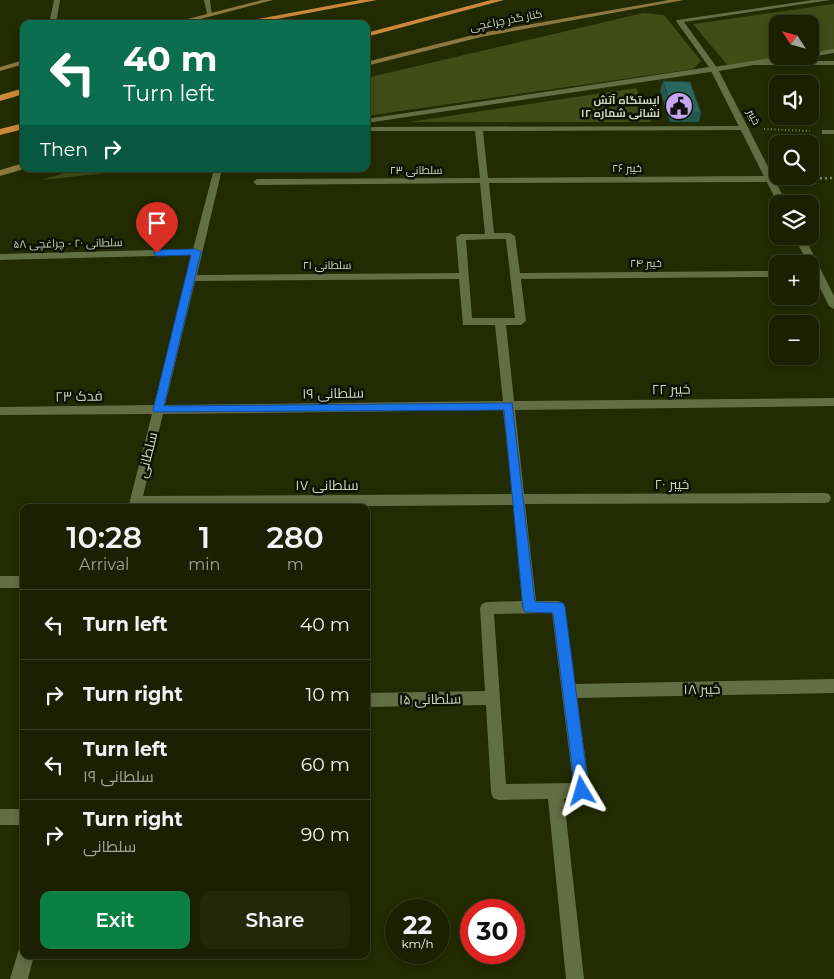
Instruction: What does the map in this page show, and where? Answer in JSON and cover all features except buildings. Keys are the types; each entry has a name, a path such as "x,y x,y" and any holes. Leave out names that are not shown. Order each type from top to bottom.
{"highway":[{"path":"258,20 373,0"},
{"path":"298,20 380,0"},
{"path":"370,34 500,0"},
{"path":"0,98 20,92"},
{"path":"0,132 20,127"}],"main road":[{"path":"187,20 270,0"},
{"name":"کنار گذر چراغچی","path":"370,63 481,35 682,0"},
{"path":"481,35 620,2"},
{"path":"0,69 20,63"},
{"path":"0,173 20,167"}],"street":[{"path":"53,20 57,0"},
{"path":"207,0 210,14"},
{"name":"خیبر","path":"769,177 714,69 679,21 827,0"},
{"path":"819,54 834,51"},
{"path":"370,120 769,61"},
{"path":"757,63 834,63"},
{"path":"370,130 745,128"},
{"path":"479,129 490,237"},
{"name":"سلطانی","path":"135,504 217,172"},
{"name":"خیبر ۲۶","path":"484,180 769,179"},
{"name":"سلطانی ۲۳","path":"257,182 484,180"},
{"path":"510,236 521,321 467,322 461,237 490,237 510,236"},
{"name":"سلطانی ۲۰ - چراغچی ۵۸","path":"0,257 196,252"},
{"name":"خیبر ۲۴","path":"515,276 769,274"},
{"name":"سلطانی ۲۱","path":"190,278 464,276"},
{"path":"819,282 834,306"},
{"path":"500,322 530,608"},
{"name":"خیبر ۲۲","path":"508,406 834,402"},
{"name":"سلطانی ۱۹","path":"158,410 508,406"},
{"name":"فدک ۲۳","path":"0,411 158,410"},
{"name":"خیبر ۲۰","path":"518,500 825,498"},
{"name":"سلطانی ۱۷","path":"135,504 518,500"},
{"path":"0,582 20,582"},
{"path":"558,607 569,691 582,791 499,792 487,608 558,607"},
{"name":"خیبر ۱۸","path":"569,691 834,686"},
{"name":"سلطانی ۱۵","path":"370,700 493,698"},
{"path":"555,791 576,979"},
{"path":"0,817 20,817"},
{"path":"19,979 24,959"}],"path":[{"path":"745,128 830,132"},
{"path":"819,178 834,178"}],"green space":[{"path":"834,4 834,50 819,52 819,15 769,15 769,60 729,67 693,24"},
{"path":"643,13 664,15 701,61 693,69 370,115 370,77"},
{"path":"636,88 651,122 409,122"},
{"path":"67,172 115,172 42,180"}],"place":[{"name":"ایستگاه آتش نشانی شماره ۱۲","path":"679,106"}],"route":[{"path":"157,253 196,252 158,410 508,406 530,608 558,607 582,791"}]}
